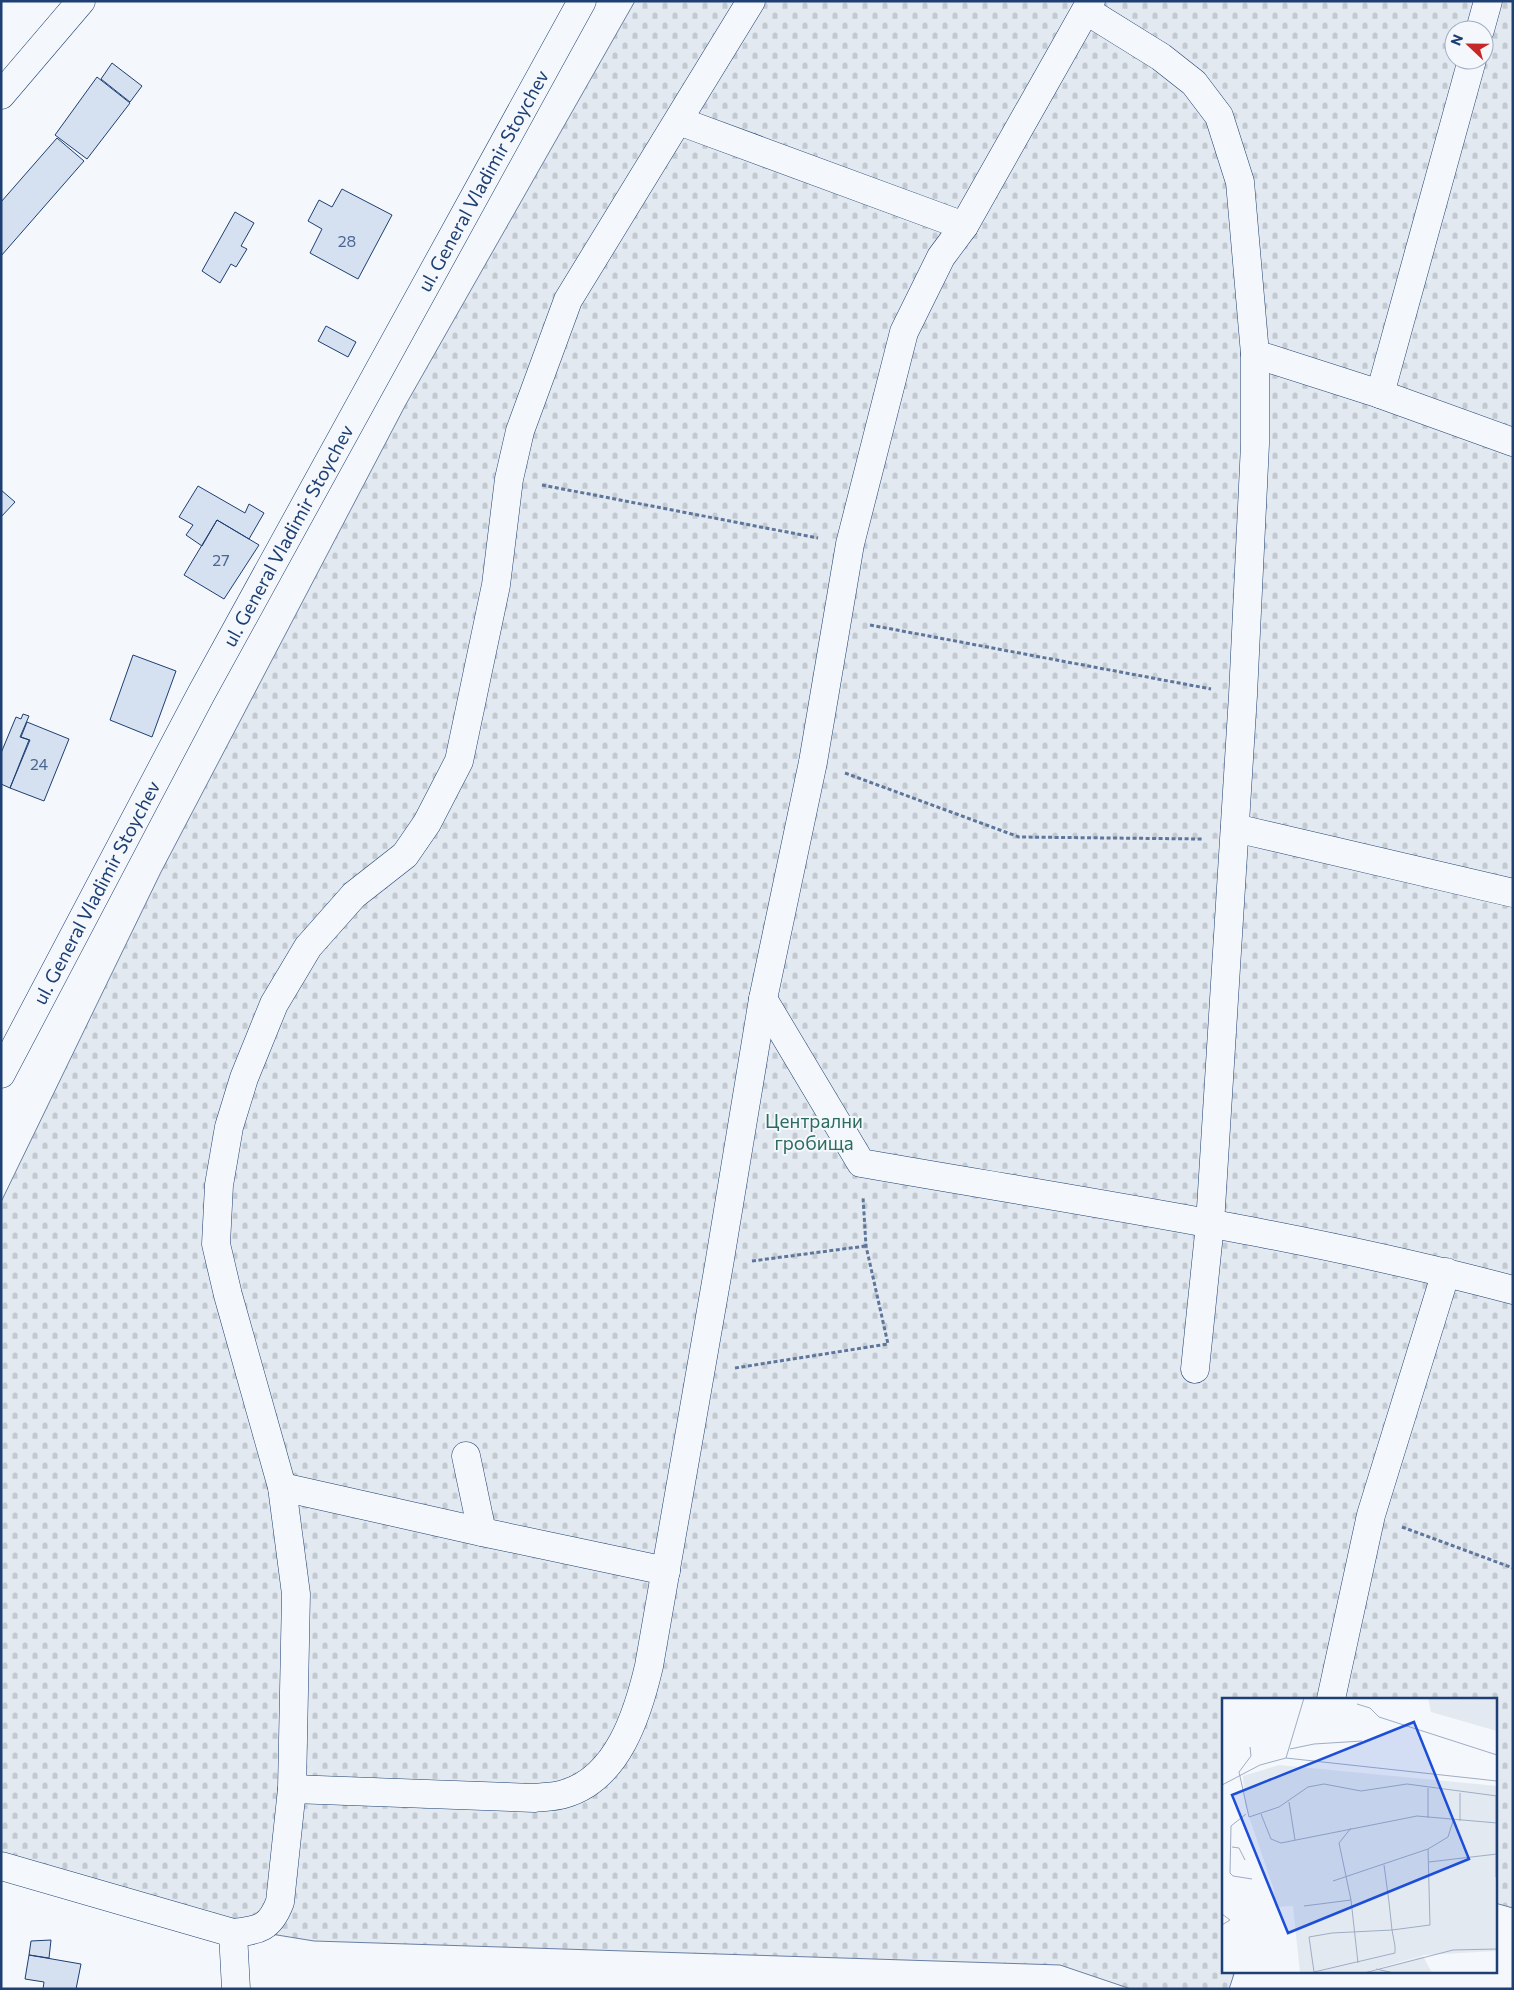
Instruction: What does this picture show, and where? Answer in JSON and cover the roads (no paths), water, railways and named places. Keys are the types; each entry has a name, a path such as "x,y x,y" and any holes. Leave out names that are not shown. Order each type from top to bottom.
{"street":[{"path":"1,95 81,1"},
{"name":"ul. General Vladimir Stoychev","path":"1,1074 206,686 582,1"},
{"path":"1,1866 233,1933 256,1931 273,1919 280,1902 292,1789 296,1594 282,1487 228,1295 216,1244 219,1185 229,1127 244,1078 274,1004 308,947 354,895 405,854 427,823 459,762 496,585 509,479 520,432 568,300 751,1"},
{"path":"1483,20 1488,1"},
{"path":"292,1789 534,1798 565,1794 592,1780 622,1743 635,1716 649,1666 719,1266 763,999 813,762 850,544 904,332 941,257 964,226 1089,6 1194,83 1219,116 1240,182 1255,354 1255,444 1243,695 1210,1224 1195,1369"},
{"path":"1380,394 1469,70"},
{"path":"679,121 964,226"},
{"path":"1255,354 1380,394 1513,442"},
{"path":"1234,834 1513,893"},
{"path":"763,999 860,1163 1210,1224 1446,1272 1513,1290"},
{"path":"1332,1698 1371,1515 1446,1272"},
{"path":"466,1456 482,1532"},
{"path":"282,1487 482,1532 666,1570"},
{"path":"233,1933 236,1989"}],"park label":[{"name":"Централни гробища","path":"814,1132"}]}
